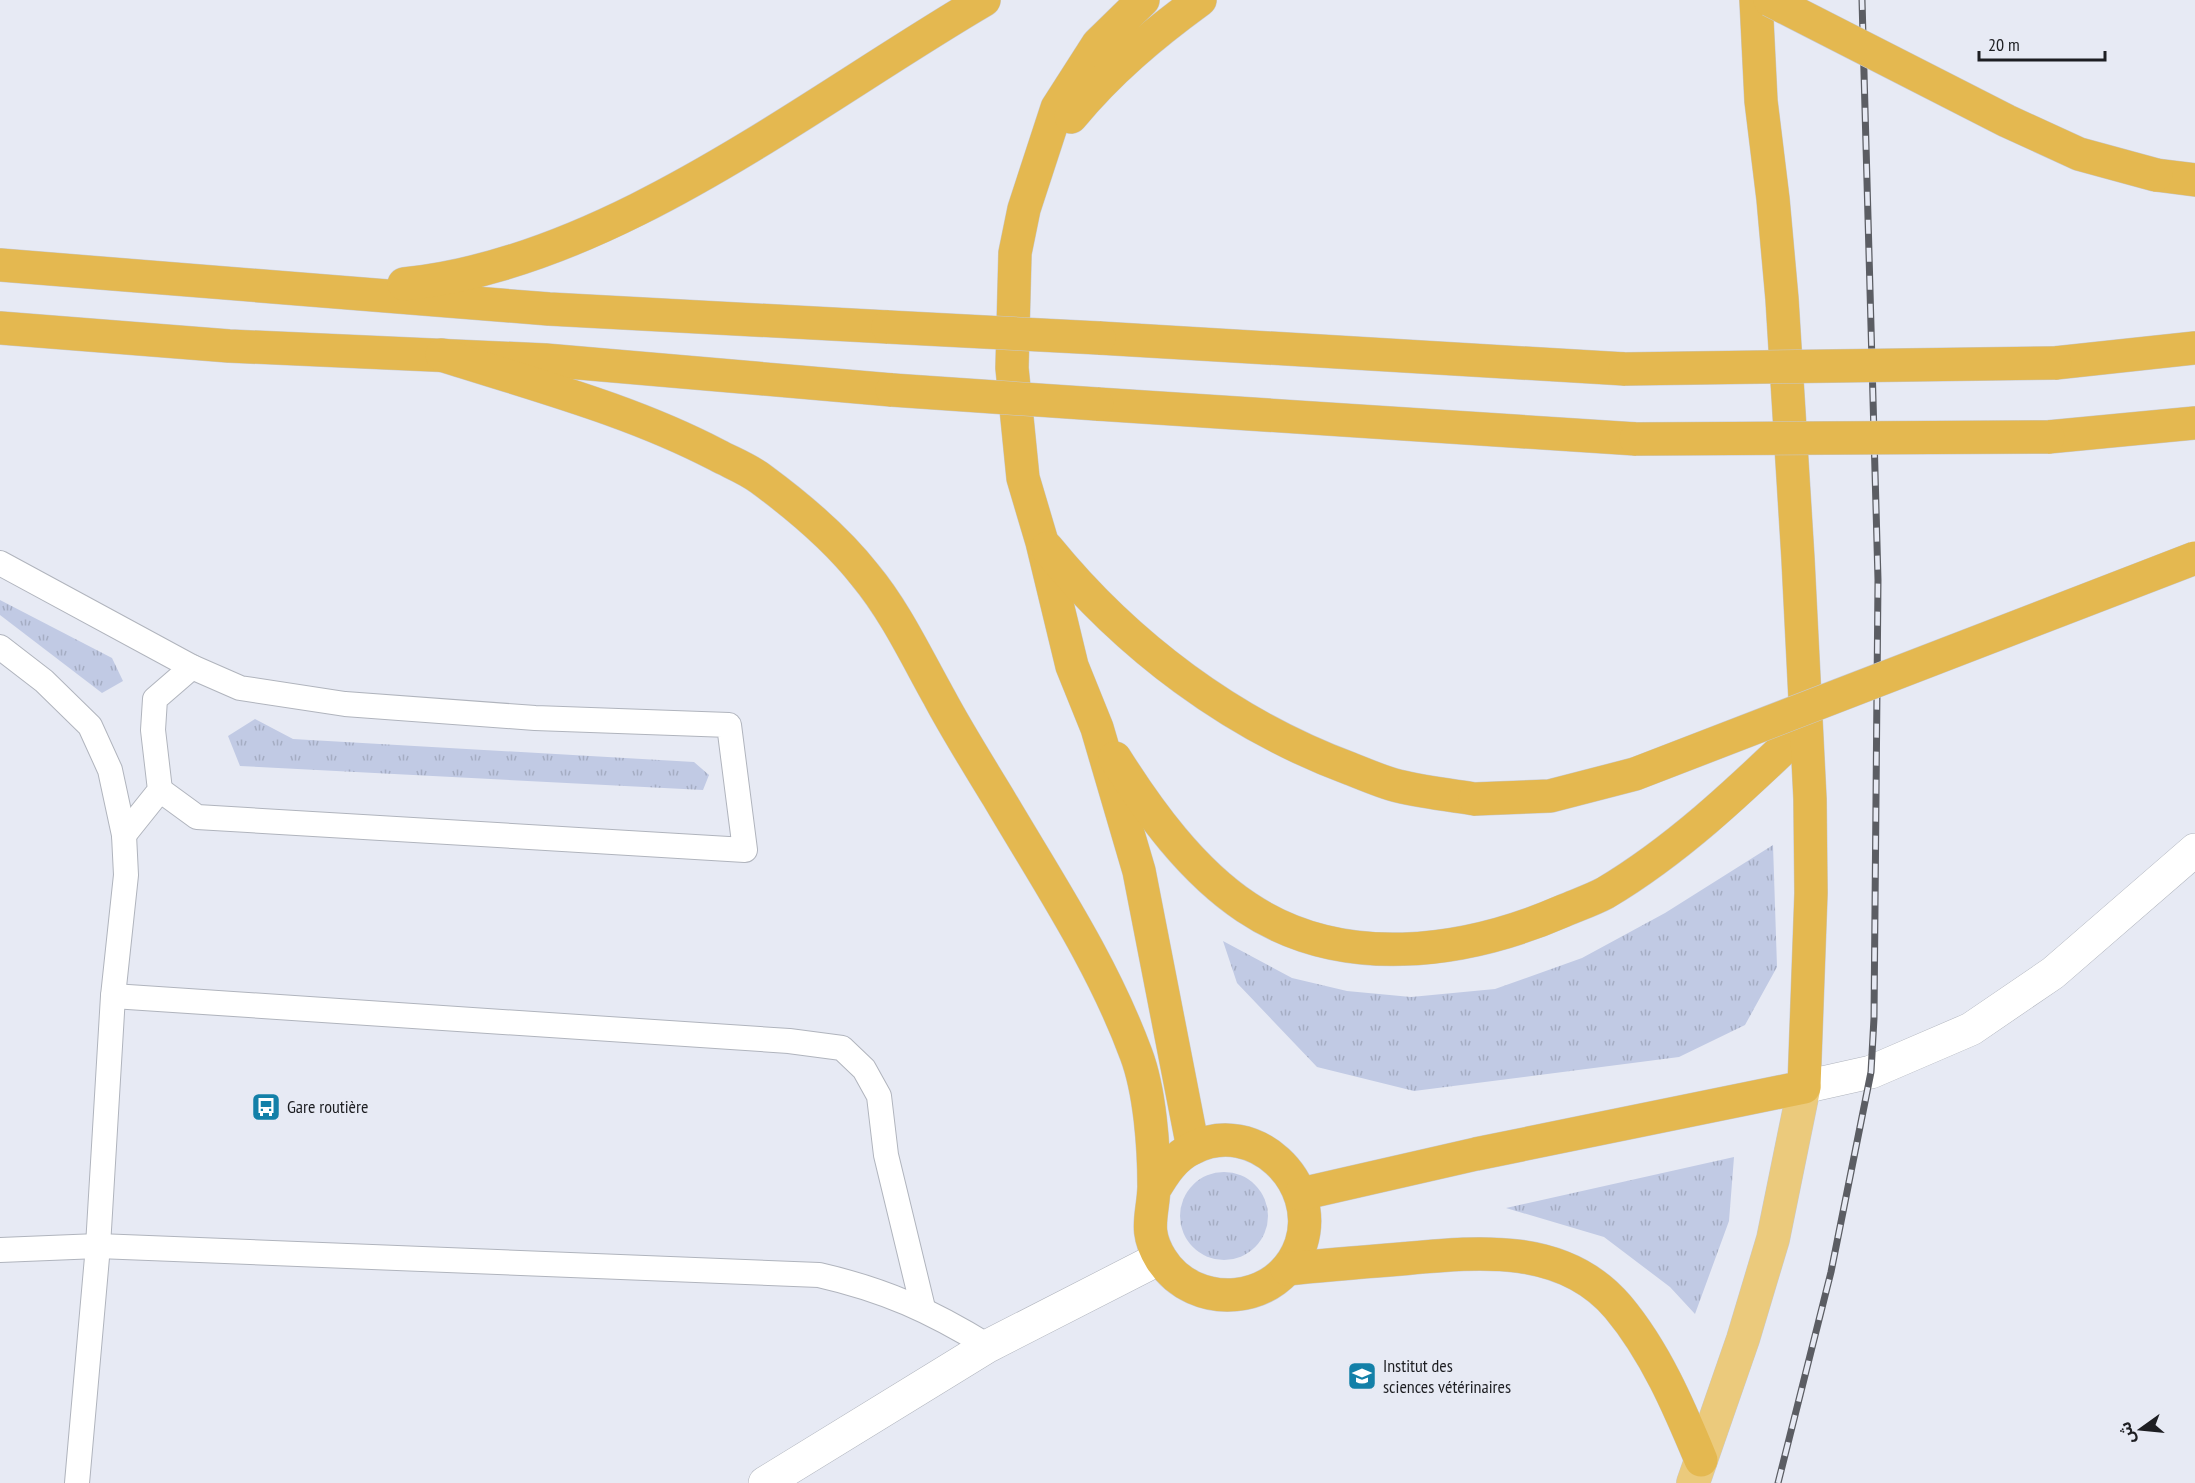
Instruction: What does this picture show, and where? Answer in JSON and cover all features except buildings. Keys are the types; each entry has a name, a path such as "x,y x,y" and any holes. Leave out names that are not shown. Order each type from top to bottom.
{"highway":[{"path":"326,292 437,281 531,256 620,219 763,138 984,0"},
{"path":"1143,0 1098,44 1057,108 1024,209 1015,253 1012,368 1023,478 1042,542 1072,666 1097,728 1139,871 1193,1148"},
{"path":"1040,165 1068,121 1094,89 1142,43 1200,0"},
{"path":"1301,1194 1476,1154 1804,1087 1811,893 1809,800 1798,559 1782,299 1761,101 1756,0"},
{"path":"1770,0 2007,121 2079,154 2157,175 2195,180"},
{"path":"0,265 561,309 1625,369 2055,363 2195,348"},
{"path":"0,328 229,346 545,360 892,390 1636,439 2048,437 2195,423"},
{"path":"0,350 74,335"},
{"path":"442,355 678,435 758,477 824,530 867,576 919,659 1007,813 1068,910 1107,985 1138,1059 1150,1121 1154,1190 1149,1212 1151,1236 1160,1258 1175,1277 1197,1290 1221,1297 1245,1295 1268,1285 1287,1269 1300,1246 1305,1220 1301,1194 1289,1171 1269,1153 1245,1142 1218,1140 1193,1148 1169,1165 1154,1190"},
{"path":"1042,542 1076,583 1157,659 1254,726 1321,758 1397,786 1474,799 1550,796 1635,774 2195,558"},
{"path":"1097,728 1129,779 1171,836 1206,874 1245,907 1289,931 1344,946 1406,950 1464,943 1528,926 1603,894 1664,853 1706,819 1804,729"},
{"path":"1287,1269 1482,1252 1533,1258 1582,1276 1618,1306 1652,1357 1677,1404 1697,1471"}],"main road":[{"path":"1697,1471 1743,1339 1773,1239 1804,1087"}],"street":[{"path":"1804,1087 1871,1072 1971,1029 2053,973 2195,850"},
{"path":"765,1483 988,1346 1160,1258"}],"lane":[{"path":"0,564 192,667 240,688 345,704 535,718 729,725 745,850 197,817 160,790"},
{"path":"0,647 44,681 90,726 110,770 124,835 126,875 113,996 98,1246 77,1474 98,1483"},
{"path":"124,835 160,790 153,730 155,699 192,667"},
{"path":"113,996 789,1041 842,1048 864,1069 879,1096 888,1166 923,1308"},
{"path":"0,1250 98,1246 819,1275 853,1282 923,1308 988,1346"}],"green space":[{"path":"0,600 112,658 123,681 102,693 0,615"},
{"path":"255,719 293,739 694,762 709,775 703,790 240,766 228,736"},
{"path":"1773,845 1777,967 1745,1025 1679,1057 1414,1091 1317,1067 1237,983 1223,941 1292,978 1347,991 1411,997 1495,989 1582,958 1665,913"},
{"path":"1734,1157 1729,1221 1695,1314 1670,1287 1604,1237 1506,1208"},
{"path":"1215,1172 1233,1172 1249,1179 1261,1191 1268,1207 1268,1225 1261,1241 1249,1253 1233,1260 1215,1260 1199,1253 1187,1241 1180,1225 1180,1207 1187,1191 1199,1179"}],"railway":[{"path":"1778,1483 1831,1272 1871,1072 1874,1018 1878,580 1862,0"}],"place":[{"name":"Gare routière","path":"266,1107"},
{"name":"Institut des sciences vétérinaires","path":"1362,1376"}]}
